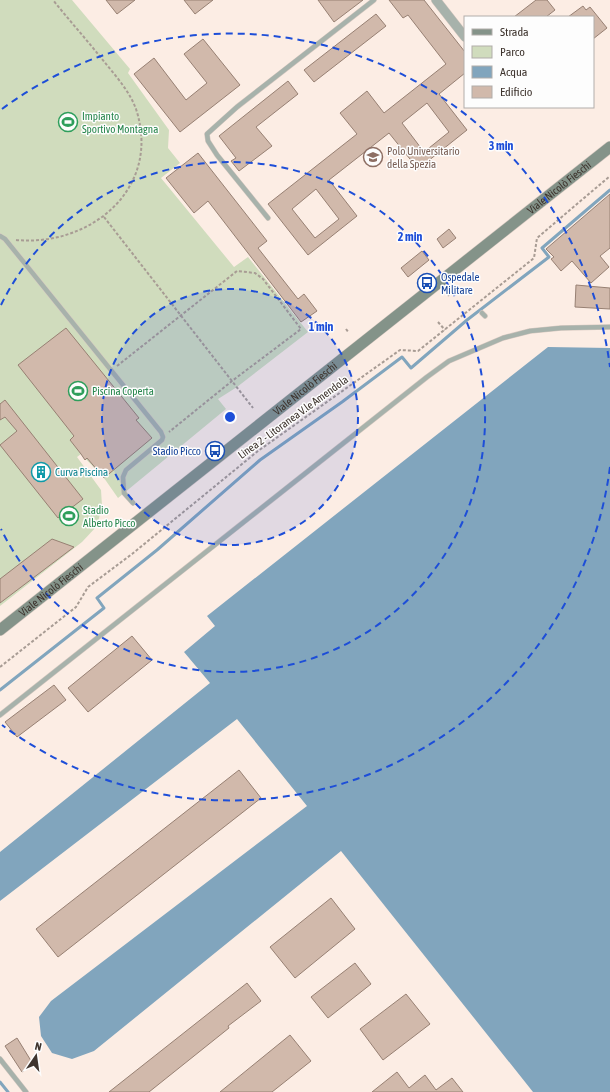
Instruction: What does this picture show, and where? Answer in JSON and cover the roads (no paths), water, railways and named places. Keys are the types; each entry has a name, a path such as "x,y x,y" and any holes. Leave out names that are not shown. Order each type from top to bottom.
{"main road":[{"name":"Viale Nicolò Fieschi","path":"0,630 610,148"}],"street":[{"path":"436,0 464,36"}],"lane":[{"path":"268,218 217,155 208,141 208,134 237,107 374,0"},
{"path":"2,238 159,428 163,437 159,444 126,470 123,477 124,493 133,503"},
{"path":"0,714 427,376 449,361 503,338 530,331 561,328 610,327"},
{"path":"0,1059 26,1092"}],"water":[{"path":"548,347 610,348 610,1092 533,1092 341,851 94,1051 72,1059 52,1053 41,1036 39,1017 51,1001 307,806 237,719 0,901 0,852 210,683 184,652 215,626 207,616"}],"waterway":[{"path":"0,690 104,608 97,598 157,550 260,460 402,357 411,368 467,320 549,257 542,248 610,190"},
{"path":"0,1082 8,1092"}],"place":[{"name":"Impianto Sportivo Montagna","path":"68,122"},
{"name":"Polo Universitario della Spezia","path":"373,157"},
{"name":"Ospedale Militare","path":"427,283"},
{"name":"Piscina Coperta","path":"78,391"},
{"name":"Stadio Picco","path":"215,451"},
{"name":"Curva Piscina","path":"41,472"},
{"name":"Stadio Alberto Picco","path":"69,516"}]}
